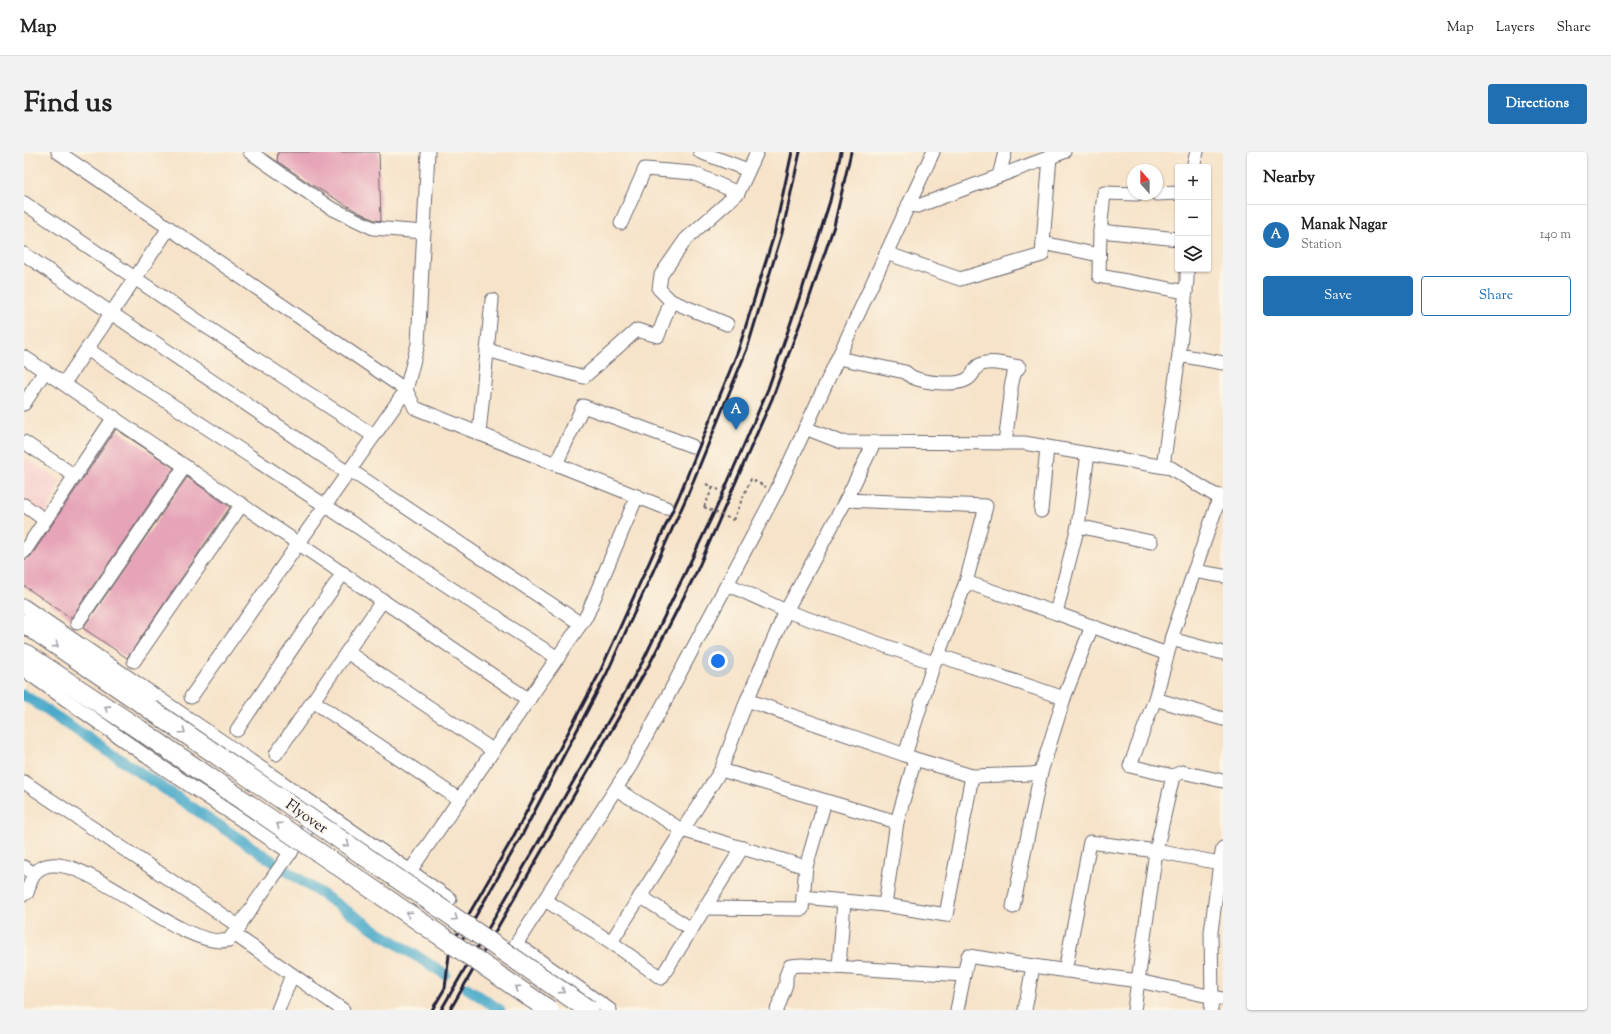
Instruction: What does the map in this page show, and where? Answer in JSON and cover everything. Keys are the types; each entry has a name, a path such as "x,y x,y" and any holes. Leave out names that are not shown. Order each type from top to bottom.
{"highway":[{"name":"Flyover","path":"24,623 589,1010"},
{"name":"Flyover","path":"24,653 140,730 549,1010"}],"street":[{"path":"58,152 406,390 415,408 666,508"},
{"path":"250,152 329,207 373,228 424,232"},
{"path":"191,697 406,390 418,344 428,152"},
{"path":"700,152 748,170"},
{"path":"727,324 671,301 659,289 660,275 686,239 738,193 757,152"},
{"path":"610,1010 516,944 631,765 776,492 933,152"},
{"path":"1000,176 1005,152"},
{"path":"908,205 918,206 1064,152"},
{"path":"1194,164 1197,152"},
{"path":"886,253 960,279 1042,255 1050,157"},
{"path":"621,223 645,169 693,172 738,193"},
{"path":"1127,194 1104,193 1100,230 1099,276 1186,292"},
{"path":"1163,194 1175,193"},
{"path":"24,203 135,279 374,436"},
{"path":"64,383 169,228"},
{"path":"1100,230 1175,239"},
{"path":"1043,243 1099,255"},
{"path":"24,254 349,472 581,624"},
{"path":"1163,466 1179,355 1187,272"},
{"path":"479,434 492,300"},
{"path":"487,350 584,377 637,330 658,336 671,301"},
{"path":"87,349 325,507 497,617 507,626 558,658"},
{"path":"1179,355 1223,363"},
{"path":"24,356 529,700"},
{"path":"838,358 905,372 912,377 930,382 947,383 962,382 970,378 975,368 982,363 999,363 1019,367 1014,374 1011,387 1005,443"},
{"path":"24,404 45,371"},
{"path":"556,464 583,406 692,446"},
{"path":"24,552 114,417"},
{"path":"805,428 841,442 1024,443 1163,466 1171,468 1213,494 1221,497 1194,571 1172,638 1155,699 1130,766 1173,776 1182,772 1223,781"},
{"path":"24,442 75,476"},
{"path":"611,942 721,770 747,700 786,611 846,500 874,443"},
{"path":"1041,511 1047,447"},
{"path":"1056,613 1078,526 1088,454"},
{"path":"77,623 185,466"},
{"path":"410,871 587,615 637,496"},
{"path":"846,500 986,506 966,582 936,659 910,757 897,822 884,905"},
{"path":"134,661 242,504"},
{"path":"24,505 45,520"},
{"path":"1078,526 1151,542"},
{"path":"1194,571 1223,576"},
{"path":"238,730 343,573"},
{"path":"966,582 1167,654"},
{"path":"727,584 786,611 1064,698"},
{"path":"276,754 383,600"},
{"path":"24,606 450,899"},
{"path":"1013,908 1041,772 1064,698 1092,626"},
{"path":"1172,638 1223,653"},
{"path":"347,652 494,751"},
{"path":"24,670 289,856"},
{"path":"1155,699 1223,719"},
{"path":"747,700 910,757 972,776 1031,774 1041,772"},
{"path":"313,701 460,800"},
{"path":"721,770 897,822"},
{"path":"803,897 884,905 946,915 972,776"},
{"path":"1134,1010 1156,851 1173,776"},
{"path":"24,782 237,930 292,975 343,1010"},
{"path":"616,789 682,830 806,867"},
{"path":"704,908 802,909 806,867 825,801"},
{"path":"24,894 27,893 29,870 46,865 69,866 116,889 169,924 203,939 221,942 229,940 321,809"},
{"path":"1065,970 1090,842 1156,851 1221,863"},
{"path":"545,900 611,942 661,978 742,848"},
{"path":"957,1010 968,956 1138,981 1215,1002 1211,932 1223,848"},
{"path":"640,896 691,929"},
{"path":"838,967 844,901"},
{"path":"777,1010 786,984 786,976 790,966 802,965 964,975"},
{"path":"1025,1010 1033,966"},
{"path":"278,1010 292,975"}],"path":[{"path":"713,487 704,507 733,520 751,479 776,492"},
{"path":"706,484 719,490"}],"shaded area":[{"path":"24,457 61,481 45,515 24,500"}],"building":[{"path":"278,152 379,152 381,221 375,220 356,211 312,185 277,161"},
{"path":"116,429 174,468 71,618 24,586 24,560 31,556"},
{"path":"187,477 230,507 127,658 83,628"}],"waterway":[{"path":"24,695 380,933 445,974"},
{"path":"467,988 500,1010"}],"railway":[{"path":"432,1010 445,988 450,947 511,841 599,674 679,496 738,351 774,235 792,152"},
{"path":"459,945 520,839 607,673 688,494 747,349 782,233 800,152"},
{"path":"441,1010 643,661 720,500 768,389 803,287 830,201 841,152"},
{"path":"450,1010 649,665 696,573 772,399 808,302 834,226 851,152"}],"place":[{"name":"Manak Nagar","path":"736,430"}]}
